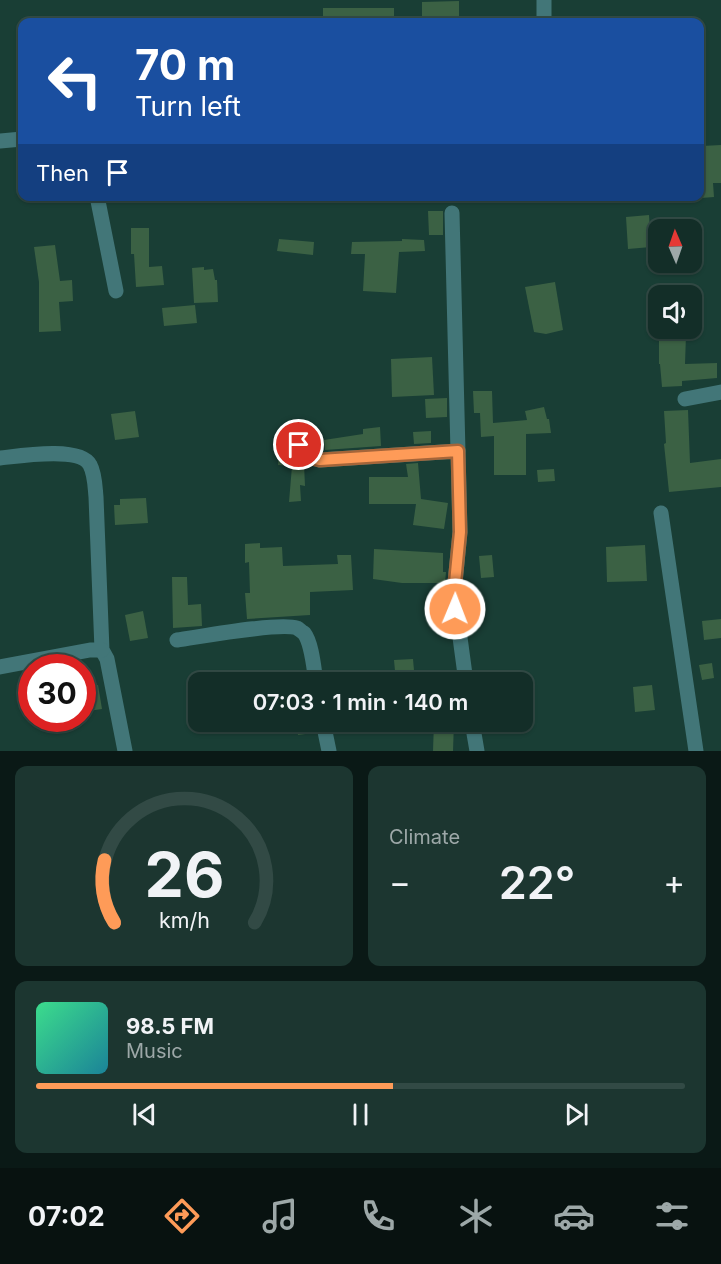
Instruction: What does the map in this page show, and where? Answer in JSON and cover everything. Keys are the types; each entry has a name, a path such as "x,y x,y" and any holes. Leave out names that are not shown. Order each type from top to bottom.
{"street":[{"path":"544,0 544,18"},
{"path":"0,141 18,139"},
{"path":"98,201 116,291"},
{"path":"452,213 460,532 454,593 465,672"},
{"path":"685,399 721,392"},
{"path":"294,432 310,459 458,451"},
{"path":"0,458 69,454 83,458 90,464 96,497 102,650 107,659 125,751"},
{"path":"661,513 696,751"},
{"path":"177,640 261,629 298,628 305,634 308,642 314,672"},
{"path":"0,667 90,650 102,650"},
{"path":"325,732 329,751"},
{"path":"474,732 477,751"}],"building":[{"path":"459,1 459,18 422,18 422,2"},
{"path":"323,8 394,8 394,18 323,18"},
{"path":"721,145 721,183 713,183 714,197 704,198 704,146"},
{"path":"428,211 443,211 443,235 429,235"},
{"path":"649,215 648,247 628,249 626,217"},
{"path":"131,228 149,228 149,267 162,266 164,285 136,287 134,254 131,254"},
{"path":"279,239 314,242 313,255 277,251"},
{"path":"402,239 424,240 425,251 399,252 396,293 363,291 365,254 351,254 352,242 402,241"},
{"path":"55,245 60,281 72,280 73,301 59,302 61,331 39,332 39,282 34,247"},
{"path":"204,267 204,270 213,269 215,280 217,280 218,302 194,303 192,268"},
{"path":"555,282 563,330 546,334 534,332 525,287"},
{"path":"195,305 197,323 164,326 162,308"},
{"path":"659,339 686,339 685,364 717,363 717,378 682,381 682,386 662,387"},
{"path":"432,357 434,395 392,397 391,359"},
{"path":"473,391 492,391 493,423 527,420 525,411 544,407 551,433 526,434 526,475 494,475 494,436 481,437 480,413 474,413"},
{"path":"447,398 447,417 426,418 425,399"},
{"path":"688,410 690,463 721,459 721,487 669,492 664,444 666,443 664,411"},
{"path":"135,411 139,437 115,440 111,414"},
{"path":"380,427 381,446 325,450 324,440 363,434 363,429"},
{"path":"431,431 431,443 414,444 413,432"},
{"path":"279,443 288,443 295,456 304,464 305,486 300,485 301,501 289,502 292,466 278,465"},
{"path":"418,463 421,499 448,503 444,529 413,525 416,504 369,504 369,477 408,477 406,464"},
{"path":"554,469 555,481 538,482 537,470"},
{"path":"146,498 148,523 115,525 114,505 120,505 120,499"},
{"path":"260,543 260,548 282,547 283,566 338,564 337,555 351,555 353,590 310,592 310,615 247,619 245,593 250,593 249,562 245,563 245,544"},
{"path":"645,545 647,581 607,582 606,547"},
{"path":"374,549 443,553 445,583 402,583 373,579"},
{"path":"492,555 494,577 481,578 479,556"},
{"path":"172,577 187,577 188,605 201,604 202,626 173,628"},
{"path":"143,611 148,638 130,641 125,615"},
{"path":"721,619 721,638 704,640 702,621"},
{"path":"413,659 414,672 395,672 394,660"},
{"path":"712,663 714,678 702,680 699,665"},
{"path":"96,685 98,685 102,709 96,710"},
{"path":"652,685 655,710 635,712 633,687"},
{"path":"298,732 313,732 313,733 298,735"},
{"path":"434,732 454,732 453,751 433,751"}],"route":[{"path":"299,445 310,459 320,460 458,451 460,532 454,593 455,609"}]}
